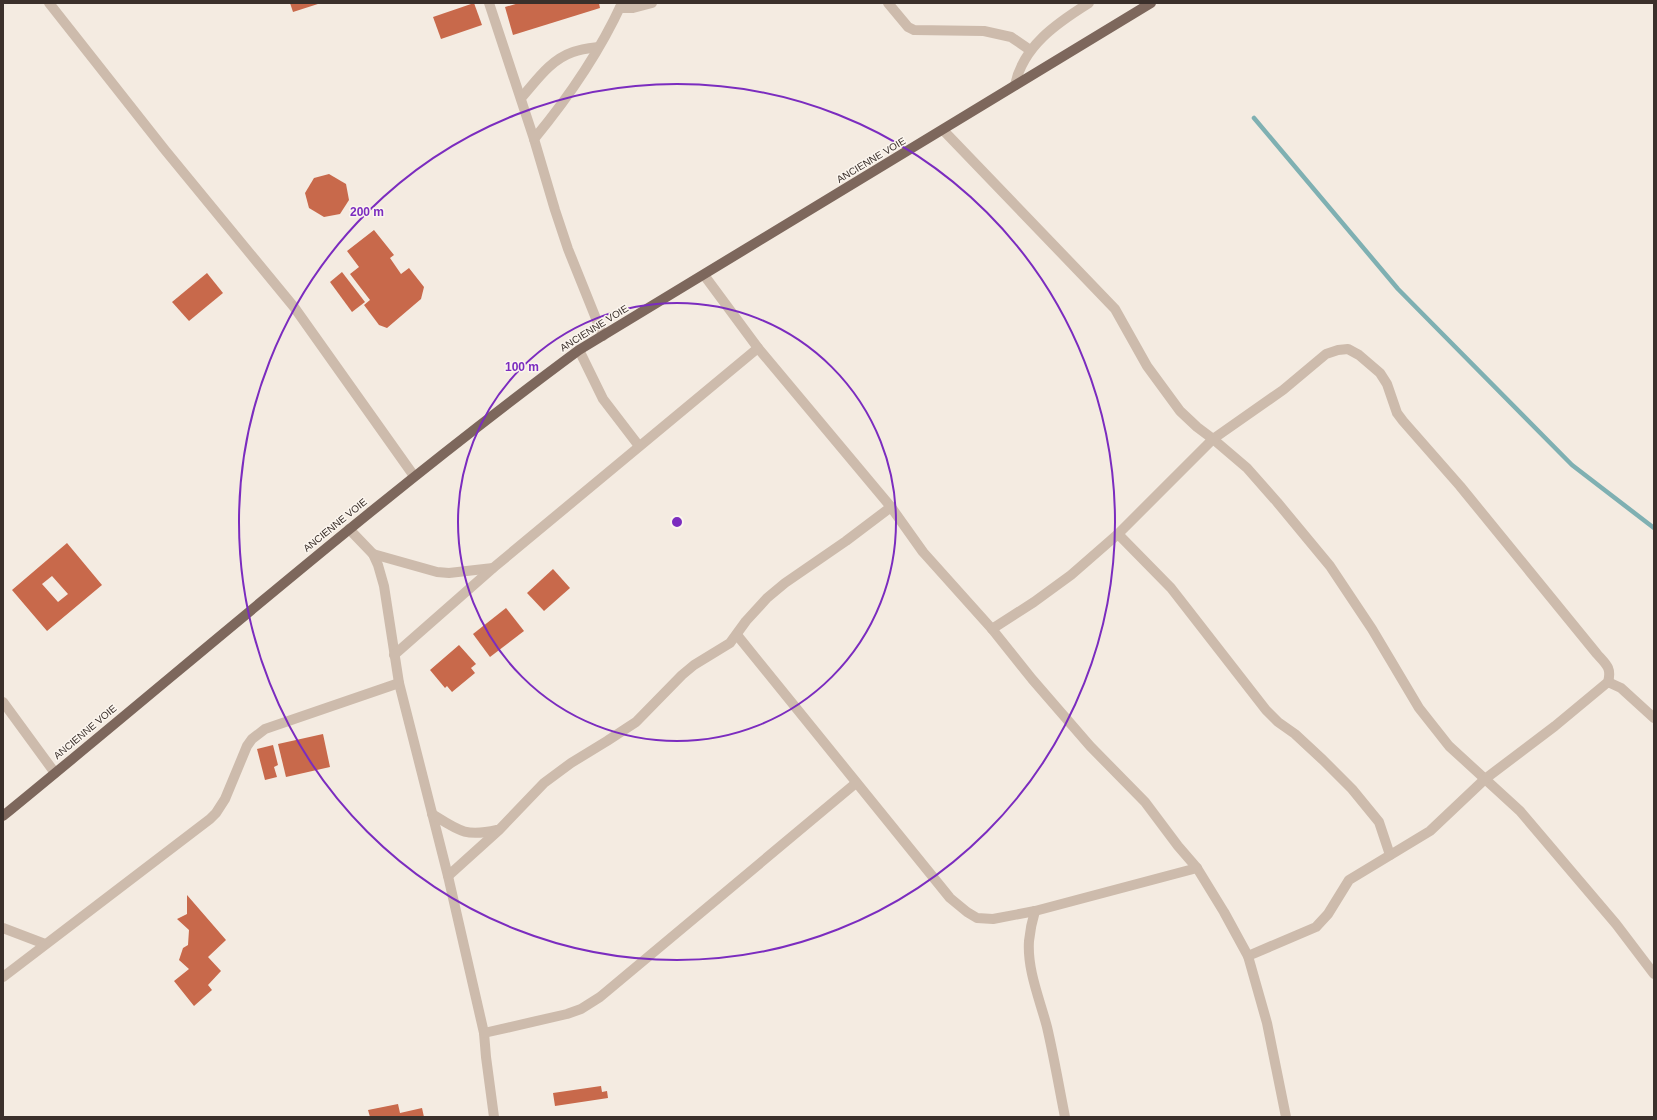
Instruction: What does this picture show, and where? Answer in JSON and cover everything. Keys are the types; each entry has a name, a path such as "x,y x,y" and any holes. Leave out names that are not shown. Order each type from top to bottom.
{"main road":[{"name":"ANCIENNE VOIE","path":"3,816 414,476 579,350 1151,3"}],"street":[{"path":"49,3 165,150 294,307 414,476"},
{"path":"489,3 521,98 568,249 603,336"},
{"path":"534,139 558,110 598,47 621,6 633,8 652,3"},
{"path":"888,3 908,27 914,30 984,31 1011,37 1030,50"},
{"path":"1015,85 1022,64 1030,50 1062,19 1089,3"},
{"path":"521,98 547,67 555,60 574,51 598,47"},
{"path":"943,130 1109,303 1127,330 1147,366 1180,411 1247,468 1330,566 1372,629 1419,708 1454,752 1520,811 1616,924 1654,974"},
{"path":"704,275 758,348 891,507 923,552 992,629 1032,679 1090,746 1145,802 1178,846 1197,868 1224,912 1248,956 1267,1023 1286,1117"},
{"path":"394,656 493,568 758,348"},
{"path":"992,629 1034,602 1071,575 1118,534 1213,439 1283,390 1326,354 1338,350 1348,349 1359,355 1380,373 1387,384 1397,413 1403,421 1460,486 1608,666 1610,675 1608,682 1555,726 1485,779 1430,831 1349,880 1328,914 1316,927 1248,956"},
{"path":"579,350 603,399 639,446"},
{"path":"448,876 499,830 544,783 571,763 607,742 636,722 682,675 694,665 730,643 746,621 767,598 785,583 846,541 891,507"},
{"path":"349,529 373,554 384,586 399,683 448,876 484,1033 494,1117"},
{"path":"1118,534 1171,588 1266,710 1323,760 1352,789 1371,811 1382,827 1390,855"},
{"path":"373,554 437,572 449,573 493,568"},
{"path":"737,635 950,898 977,918 993,919 1035,911 1197,868"},
{"path":"1608,682 1620,688 1654,718"},
{"path":"3,977 210,819 216,813 225,798 247,746 265,729 399,683"},
{"path":"3,702 55,773"},
{"path":"484,1033 567,1014 581,1009 600,997 856,782"},
{"path":"432,814 456,828 469,833 481,834 499,830"},
{"path":"1035,911 1029,942 1030,955 1034,980 1047,1027 1058,1076 1064,1117"},
{"path":"3,928 45,944"}],"building":[{"path":"290,3 321,3 293,12"},
{"path":"474,3 482,25 441,39 433,17"},
{"path":"519,3 599,3 600,8 513,35 505,7"},
{"path":"329,174 346,184 349,200 340,214 324,217 309,208 305,193 314,178"},
{"path":"374,230 394,255 390,258 401,274 409,268 424,287 421,299 387,328 379,325 364,305 370,300 350,274 359,267 347,251"},
{"path":"342,272 365,302 352,312 330,282"},
{"path":"207,273 223,293 189,321 172,302"},
{"path":"67,543 102,585 47,631 12,590","holes":["52,576 68,594 58,602 42,584"]},
{"path":"553,569 570,588 544,611 527,593"},
{"path":"506,608 524,631 490,657 473,634"},
{"path":"459,645 476,664 471,668 475,673 452,692 447,686 445,688 430,670"},
{"path":"323,734 330,767 286,777 278,744"},
{"path":"273,745 278,765 274,767 277,777 265,780 257,749"},
{"path":"187,895 226,940 208,957 221,971 208,985 212,990 194,1006 174,981 189,969 179,960 183,948 188,945 189,930 177,919 187,914"},
{"path":"601,1086 602,1092 607,1091 608,1098 555,1106 553,1093"},
{"path":"398,1104 400,1113 422,1108 424,1117 370,1117 368,1110"}],"waterway":[{"path":"1254,118 1398,289 1572,465 1654,528"}]}
